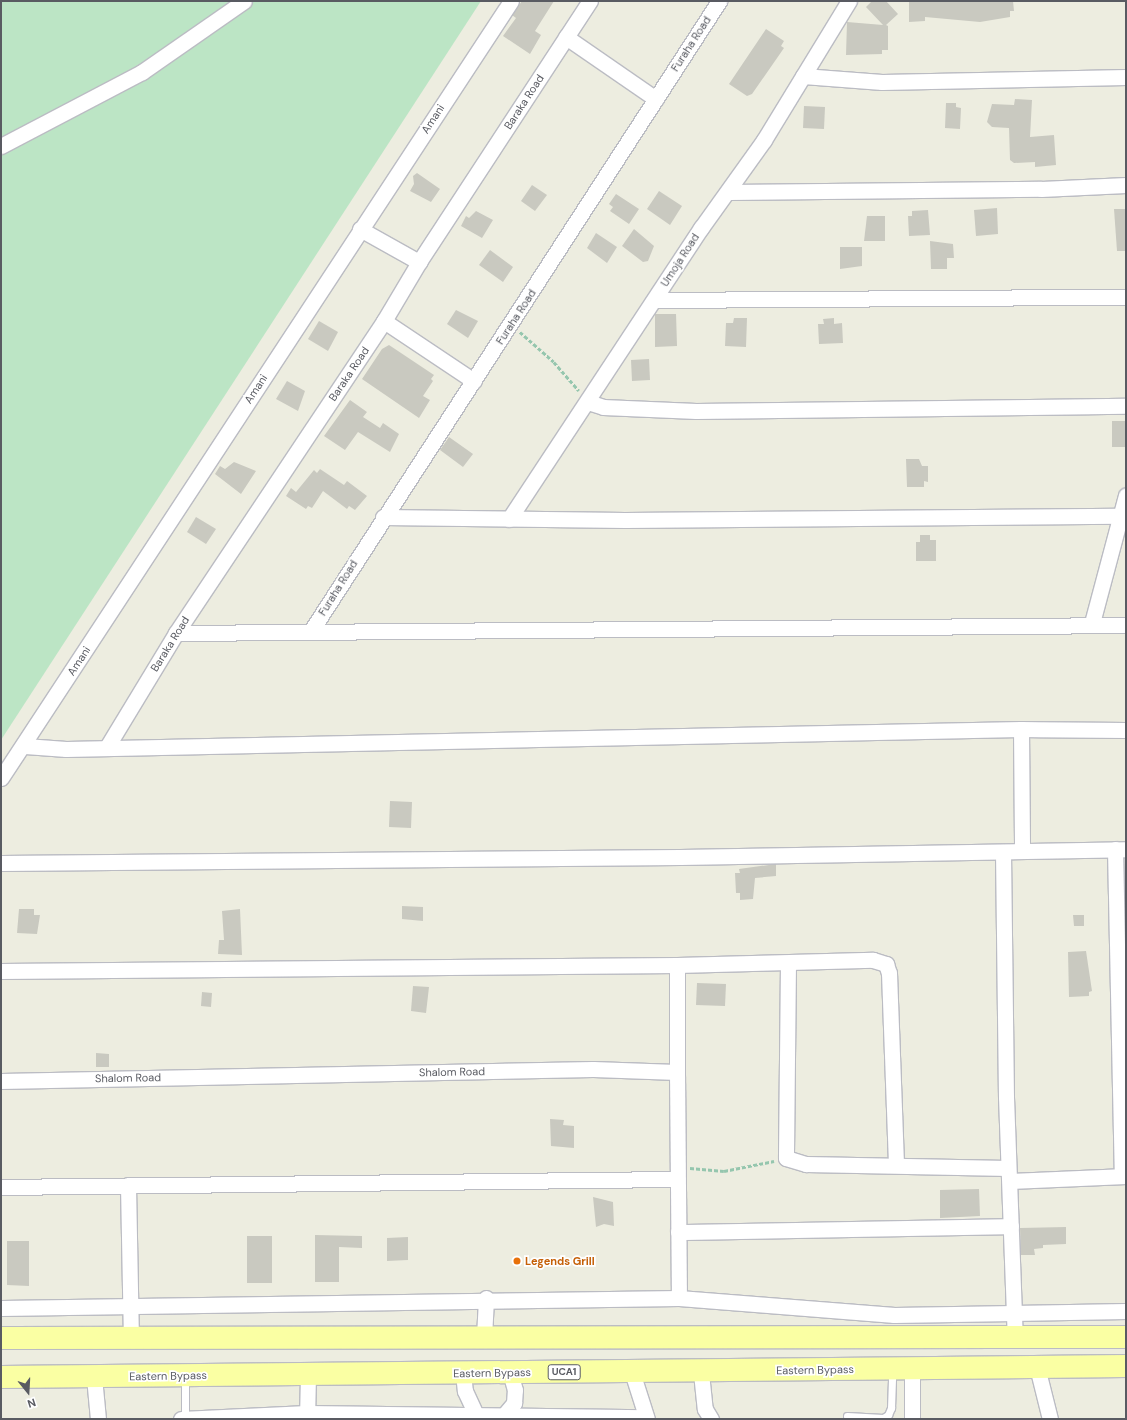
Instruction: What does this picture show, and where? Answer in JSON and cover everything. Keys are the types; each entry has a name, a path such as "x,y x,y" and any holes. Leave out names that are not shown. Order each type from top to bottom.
{"main road":[{"path":"1,1338 1126,1337"},
{"name":"Eastern Bypass","path":"1,1378 510,1372 701,1373 1126,1366"}],"street":[{"path":"1,146 142,72 244,1"},
{"name":"Amani","path":"1,778 25,746 360,229 511,1"},
{"name":"Baraka Road","path":"107,747 176,633 384,320 418,262 590,1"},
{"name":"Furaha Road","path":"311,631 383,517 474,381 719,1"},
{"name":"Umoja Road","path":"509,519 729,192 849,1"},
{"path":"566,37 656,99"},
{"path":"802,76 868,82 1126,77"},
{"path":"729,192 1041,189 1126,185"},
{"path":"360,229 418,262"},
{"path":"655,300 1126,297"},
{"path":"384,320 474,381"},
{"path":"588,402 603,407 696,411 1126,406"},
{"path":"1092,623 1126,495"},
{"path":"383,517 509,519 1120,516"},
{"path":"176,633 1092,623 1126,625"},
{"path":"25,746 107,747 1021,729 1126,730"},
{"path":"1021,729 1022,851"},
{"path":"1,863 1003,852 1121,849 1124,1176 1009,1174 896,1165 806,1164 786,1158 788,963"},
{"path":"1003,852 1009,1174 1015,1337"},
{"path":"1,971 676,965 873,960 888,968 896,1165"},
{"path":"676,965 678,1298"},
{"name":"Shalom Road","path":"1,1081 586,1069 677,1072"},
{"path":"1,1187 677,1173"},
{"path":"128,1185 133,1304 131,1338"},
{"path":"678,1232 1011,1226"},
{"path":"484,1337 486,1298"},
{"path":"1,1308 133,1304 486,1298 678,1298 894,1315 1126,1311"},
{"path":"1037,1367 1050,1419"},
{"path":"902,1369 912,1419"},
{"path":"504,1415 514,1403 515,1390 510,1372"},
{"path":"181,1419 307,1416 476,1415 646,1418 632,1372"},
{"path":"463,1373 465,1391 476,1415"},
{"path":"701,1373 705,1408 711,1419"},
{"path":"307,1416 308,1374"},
{"path":"94,1377 98,1419"}],"lane":[{"path":"847,1416 883,1418 890,1413 902,1369"},
{"path":"185,1376 185,1419"}],"path":[{"path":"511,324 554,362 588,402"},
{"path":"677,1173 724,1171 786,1158"}],"green space":[{"path":"1,1 481,1 1,740"}],"building":[{"path":"522,1 554,1 535,31 541,35 530,54 503,36 516,18 512,15"},
{"path":"872,1 886,1 898,14 886,25 888,26 888,50 882,50 882,54 846,55 847,22 883,25 866,7"},
{"path":"1013,1 1014,11 1010,11 1010,17 980,22 925,17 925,21 909,22 909,2"},
{"path":"766,29 784,41 781,46 784,48 752,94 747,96 729,84"},
{"path":"1015,99 1032,100 1030,137 1054,135 1056,165 1035,167 1035,162 1014,163 1010,160 1009,128 992,127 987,122 992,104 1014,105"},
{"path":"946,103 956,103 956,107 961,108 960,129 945,128"},
{"path":"804,106 825,107 824,129 803,128"},
{"path":"417,173 440,189 431,202 410,191 414,184 413,176"},
{"path":"532,185 547,195 535,211 521,201"},
{"path":"659,191 682,206 670,225 647,209"},
{"path":"616,194 639,209 629,224 610,211 613,207 609,204"},
{"path":"997,208 998,234 976,236 974,210"},
{"path":"1114,209 1126,209 1126,251 1117,251"},
{"path":"928,210 930,235 909,236 908,216 912,216 912,211"},
{"path":"476,211 493,220 482,238 461,226 466,216 469,218"},
{"path":"867,216 885,216 885,241 864,241"},
{"path":"634,229 654,246 648,261 643,262 622,246"},
{"path":"596,233 617,247 607,263 587,248"},
{"path":"930,241 953,244 954,258 947,258 947,269 931,269"},
{"path":"840,247 862,247 862,266 840,269"},
{"path":"490,250 513,267 503,282 479,265"},
{"path":"456,310 478,321 468,338 447,324"},
{"path":"655,314 676,314 677,346 655,347"},
{"path":"734,318 747,318 746,347 725,346 726,323 733,323"},
{"path":"834,318 834,324 842,323 843,343 819,344 818,324 824,324 823,319"},
{"path":"319,321 338,332 328,351 308,339"},
{"path":"389,345 434,375 431,379 433,381 423,396 430,400 419,418 362,379 382,349"},
{"path":"649,359 650,380 632,381 631,360"},
{"path":"287,381 305,391 298,411 276,399"},
{"path":"350,400 367,412 363,417 380,428 383,423 399,434 390,452 358,432 345,450 324,436"},
{"path":"1112,421 1126,421 1126,447 1112,447"},
{"path":"449,437 473,454 463,467 440,450"},
{"path":"906,459 919,459 922,466 928,466 928,482 924,481 924,487 907,487"},
{"path":"234,462 256,471 241,494 215,474 220,466 225,469"},
{"path":"320,469 344,485 347,481 367,496 355,510 349,506 347,509 323,491 312,508 308,506 306,509 286,496 291,488 296,492 314,470 317,473"},
{"path":"196,517 216,529 206,544 187,532"},
{"path":"920,535 930,535 930,540 936,540 936,561 916,561 916,542 920,542"},
{"path":"390,801 412,802 411,828 389,827"},
{"path":"776,864 776,876 755,878 753,899 740,900 740,893 736,893 735,873 740,873 739,869"},
{"path":"402,906 423,907 423,921 402,919"},
{"path":"19,909 34,909 34,915 40,915 37,934 17,933"},
{"path":"240,909 242,955 218,954 219,940 224,940 222,911"},
{"path":"1073,915 1084,915 1084,926 1074,926"},
{"path":"1086,951 1092,991 1089,992 1089,996 1069,997 1068,952"},
{"path":"697,983 726,984 725,1006 696,1005"},
{"path":"413,986 429,987 426,1013 411,1011"},
{"path":"202,992 212,993 211,1007 201,1006"},
{"path":"96,1053 109,1054 109,1067 96,1067"},
{"path":"550,1119 564,1120 563,1125 574,1126 574,1148 551,1146"},
{"path":"979,1189 980,1216 940,1218 940,1190"},
{"path":"593,1197 613,1202 614,1226 604,1224 596,1227"},
{"path":"1066,1227 1066,1244 1043,1245 1043,1248 1034,1249 1035,1255 1021,1255 1020,1228"},
{"path":"315,1235 362,1236 362,1248 339,1247 339,1282 315,1282"},
{"path":"247,1236 272,1236 272,1283 247,1283"},
{"path":"408,1237 408,1260 387,1261 387,1238"},
{"path":"7,1241 29,1241 29,1286 7,1285"}],"place":[{"name":"Legends Grill","path":"517,1261"}]}
